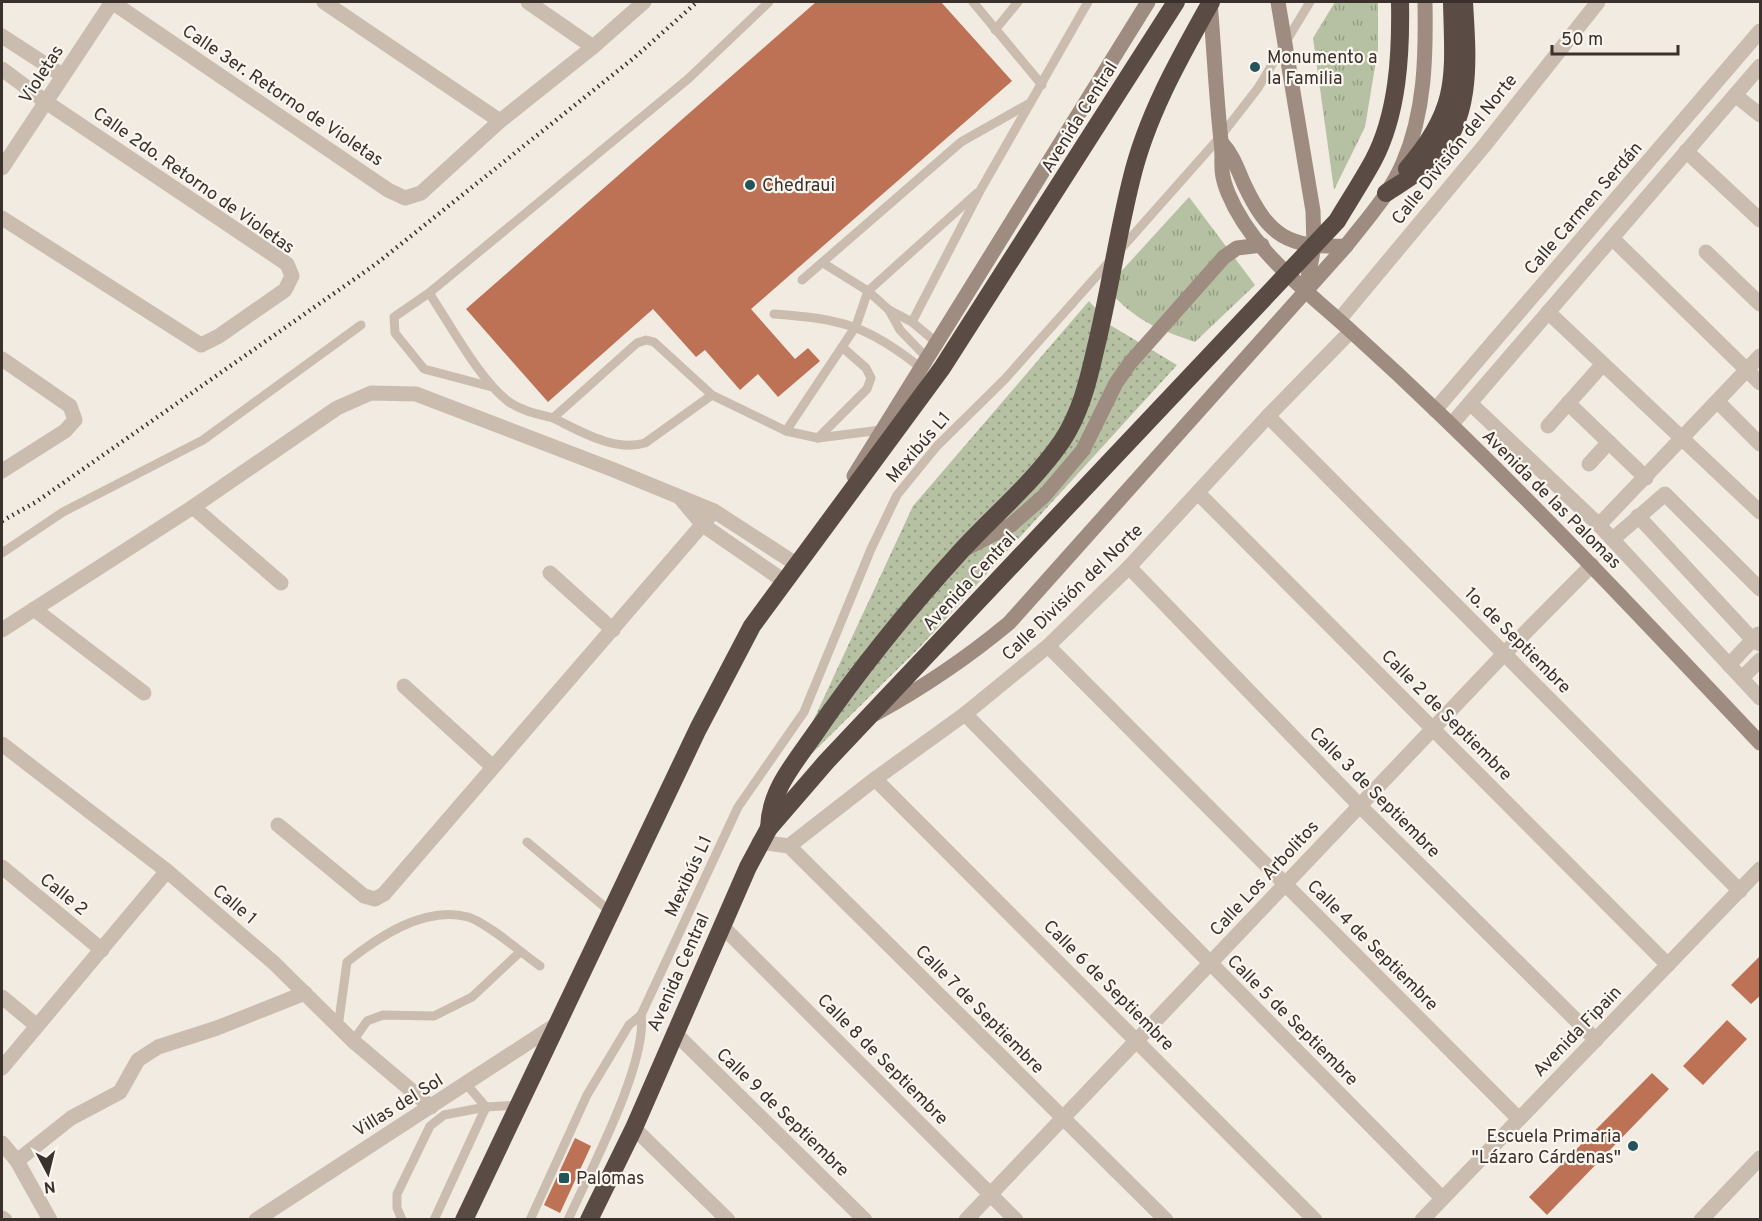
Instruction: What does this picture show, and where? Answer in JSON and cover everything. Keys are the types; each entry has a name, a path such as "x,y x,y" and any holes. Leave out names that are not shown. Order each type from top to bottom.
{"highway":[{"name":"Avenida Central","path":"464,1220 709,708 752,626 942,368 1037,223 1176,2"},
{"path":"764,835 771,803 780,784 834,706 961,551 1040,471 1076,417 1101,329 1139,149 1149,120 1210,2"},
{"name":"Avenida Central","path":"590,1220 634,1128 674,1032 764,835 826,762 873,715 1337,220 1374,159 1397,80 1400,2"},
{"path":"1386,193 1425,149 1448,106 1454,58 1452,2"},
{"path":"1386,193 1432,160 1452,131 1462,103 1467,67 1464,2"}],"main road":[{"path":"819,535 1148,2"},
{"name":"Avenida de las Palomas","path":"1210,2 1221,140 1219,168 1228,194 1241,217 1262,245 1305,293 1339,320 1451,425 1592,565 1761,743"},
{"path":"1278,2 1287,42 1313,210 1314,247 1305,293"},
{"path":"873,715 919,690 970,655 1009,623 1346,246 1386,193 1403,164 1423,89 1425,2"},
{"path":"1221,140 1232,154 1255,205 1278,233 1294,243 1314,247 1346,246"},
{"path":"961,551 1011,525 1044,496 1083,450 1116,383 1130,363 1224,257 1237,248 1262,245"}],"street":[{"name":"Calle 3er. Retorno de Violetas","path":"112,2 388,190 405,198 421,193 500,121"},
{"name":"Violetas","path":"2,168 112,2"},
{"path":"324,2 500,121 593,47 644,2"},
{"path":"528,2 593,47"},
{"name":"Calle División del Norte","path":"1339,320 1484,146 1598,2"},
{"name":"Calle Carmen Serdán","path":"1435,410 1761,31"},
{"path":"2,36 62,75"},
{"path":"1548,312 1761,66"},
{"path":"2,69 46,102"},
{"path":"1735,95 1761,115"},
{"name":"Calle 2do. Retorno de Violetas","path":"2,218 201,345 219,336 285,290 292,276 287,264 46,102"},
{"path":"1686,151 1761,220"},
{"path":"1548,312 1686,151"},
{"path":"1451,425 1686,151"},
{"path":"1612,238 1761,383"},
{"path":"1706,252 1761,304"},
{"path":"1548,312 1761,512"},
{"name":"Calle División del Norte","path":"789,846 875,778 965,714 1048,646 1129,567 1268,416 1351,331"},
{"path":"1599,525 1761,356"},
{"path":"2,359 70,406 75,420 65,432 2,471"},
{"path":"1548,426 1603,364"},
{"path":"2,630 193,507 337,408 371,393 416,394 714,511 796,564"},
{"path":"1718,402 1761,444"},
{"name":"Avenida de las Palomas","path":"1470,403 1599,525 1761,698"},
{"path":"1568,403 1609,442 1653,502"},
{"name":"1o. de Septiembre","path":"1268,416 1740,891"},
{"path":"1589,464 1609,442"},
{"name":"Calle 2 de Septiembre","path":"1198,493 1668,965"},
{"path":"1612,539 1665,494 1761,589"},
{"path":"680,498 703,525 784,581"},
{"path":"193,507 281,583"},
{"path":"278,825 364,896 375,899 384,894 714,511"},
{"path":"1638,516 1758,638 1729,666"},
{"name":"Calle Los Arbolitos","path":"966,1220 1504,654 1592,565"},
{"name":"Calle 3 de Septiembre","path":"1129,567 1360,806 1596,1040"},
{"path":"550,573 613,630"},
{"path":"34,609 144,693"},
{"name":"Calle 4 de Septiembre","path":"1048,646 1519,1119"},
{"path":"1742,678 1761,660"},
{"path":"404,687 493,767"},
{"name":"Calle 5 de Septiembre","path":"965,714 1442,1198"},
{"name":"Calle 1","path":"2,744 167,871 274,963 353,1041 431,1107"},
{"name":"Calle 6 de Septiembre","path":"875,778 1315,1220"},
{"path":"764,835 789,846"},
{"name":"Calle 7 de Septiembre","path":"789,846 1166,1220"},
{"name":"Calle 2","path":"2,867 102,950"},
{"name":"Avenida Fipain","path":"1422,1220 1761,869"},
{"path":"2,1068 167,871"},
{"name":"Calle 8 de Septiembre","path":"722,926 1016,1220"},
{"path":"17,1161 71,1118 120,1092 138,1060 158,1047 217,1028 305,993"},
{"path":"2,997 37,1026"},
{"name":"Villas del Sol","path":"256,1220 467,1085 560,1022"},
{"name":"Calle 9 de Septiembre","path":"674,1032 865,1220"},
{"path":"634,1128 728,1220"},
{"path":"2,1143 17,1161 50,1220"},
{"path":"1701,1220 1761,1158"}],"lane":[{"path":"492,387 424,369 395,333 393,317 429,293 688,80 769,2"},
{"path":"973,2 1042,85"},
{"path":"995,30 1018,2"},
{"path":"912,322 981,189 1088,2"},
{"name":"Mexibús L1","path":"530,1220 587,1095 629,1025 641,1015 738,807 804,712 871,549 897,495 938,446 1005,379 1221,140 1258,88 1310,2"},
{"path":"802,280 961,142 1032,101"},
{"path":"786,431 856,326 868,291 981,189"},
{"path":"823,263 868,291 889,310 912,322 937,343"},
{"path":"429,293 492,387 510,402 553,418 588,435 634,447 645,443 712,395"},
{"path":"889,310 900,330 924,363"},
{"path":"774,314 823,317 856,326 924,363"},
{"path":"2,553 63,512 203,440 361,326"},
{"path":"553,418 637,343 646,339 654,342 712,395 786,431 818,438 882,430"},
{"path":"818,438 867,388 871,378 867,368 842,346"},
{"path":"527,842 612,913"},
{"path":"338,1027 347,962 374,940 407,923 438,916 468,917 540,966"},
{"path":"353,1041 368,1021 383,1016 434,1016 472,997 520,952"},
{"name":"Mexibús L1","path":"568,1220 620,1106 644,1031 641,1015"},
{"path":"467,1085 486,1107"},
{"path":"402,1220 397,1208 397,1194 430,1126 444,1115 486,1107 519,1105"},
{"path":"434,1220 486,1107"}],"green space":[{"path":"1335,2 1378,2 1378,49 1365,127 1334,190 1313,38"},
{"path":"1189,197 1255,285 1195,342 1168,332 1137,316 1106,288"},
{"path":"1089,301 1110,325 1177,365 919,648 786,779 913,506"}],"building":[{"name":"Chedraui","path":"816,2 941,2 1012,81 751,309 795,359 808,348 820,361 778,397 758,374 740,390 705,350 696,357 653,309 548,402 466,309"},
{"path":"1761,955 1761,995 1751,1004 1731,985"},
{"path":"1727,1020 1747,1039 1703,1085 1683,1066"},
{"path":"1652,1073 1669,1089 1547,1215 1529,1197"},
{"path":"575,1138 591,1146 560,1213 544,1205"}],"railway":[{"path":"2,521 36,502 376,264 635,57 697,2"}],"place":[{"name":"Monumento a la Familia","path":"1255,67"},
{"name":"Chedraui","path":"750,185"},
{"name":"Escuela Primaria \"Lázaro Cárdenas\"","path":"1633,1146"},
{"name":"Palomas","path":"564,1178"}]}
